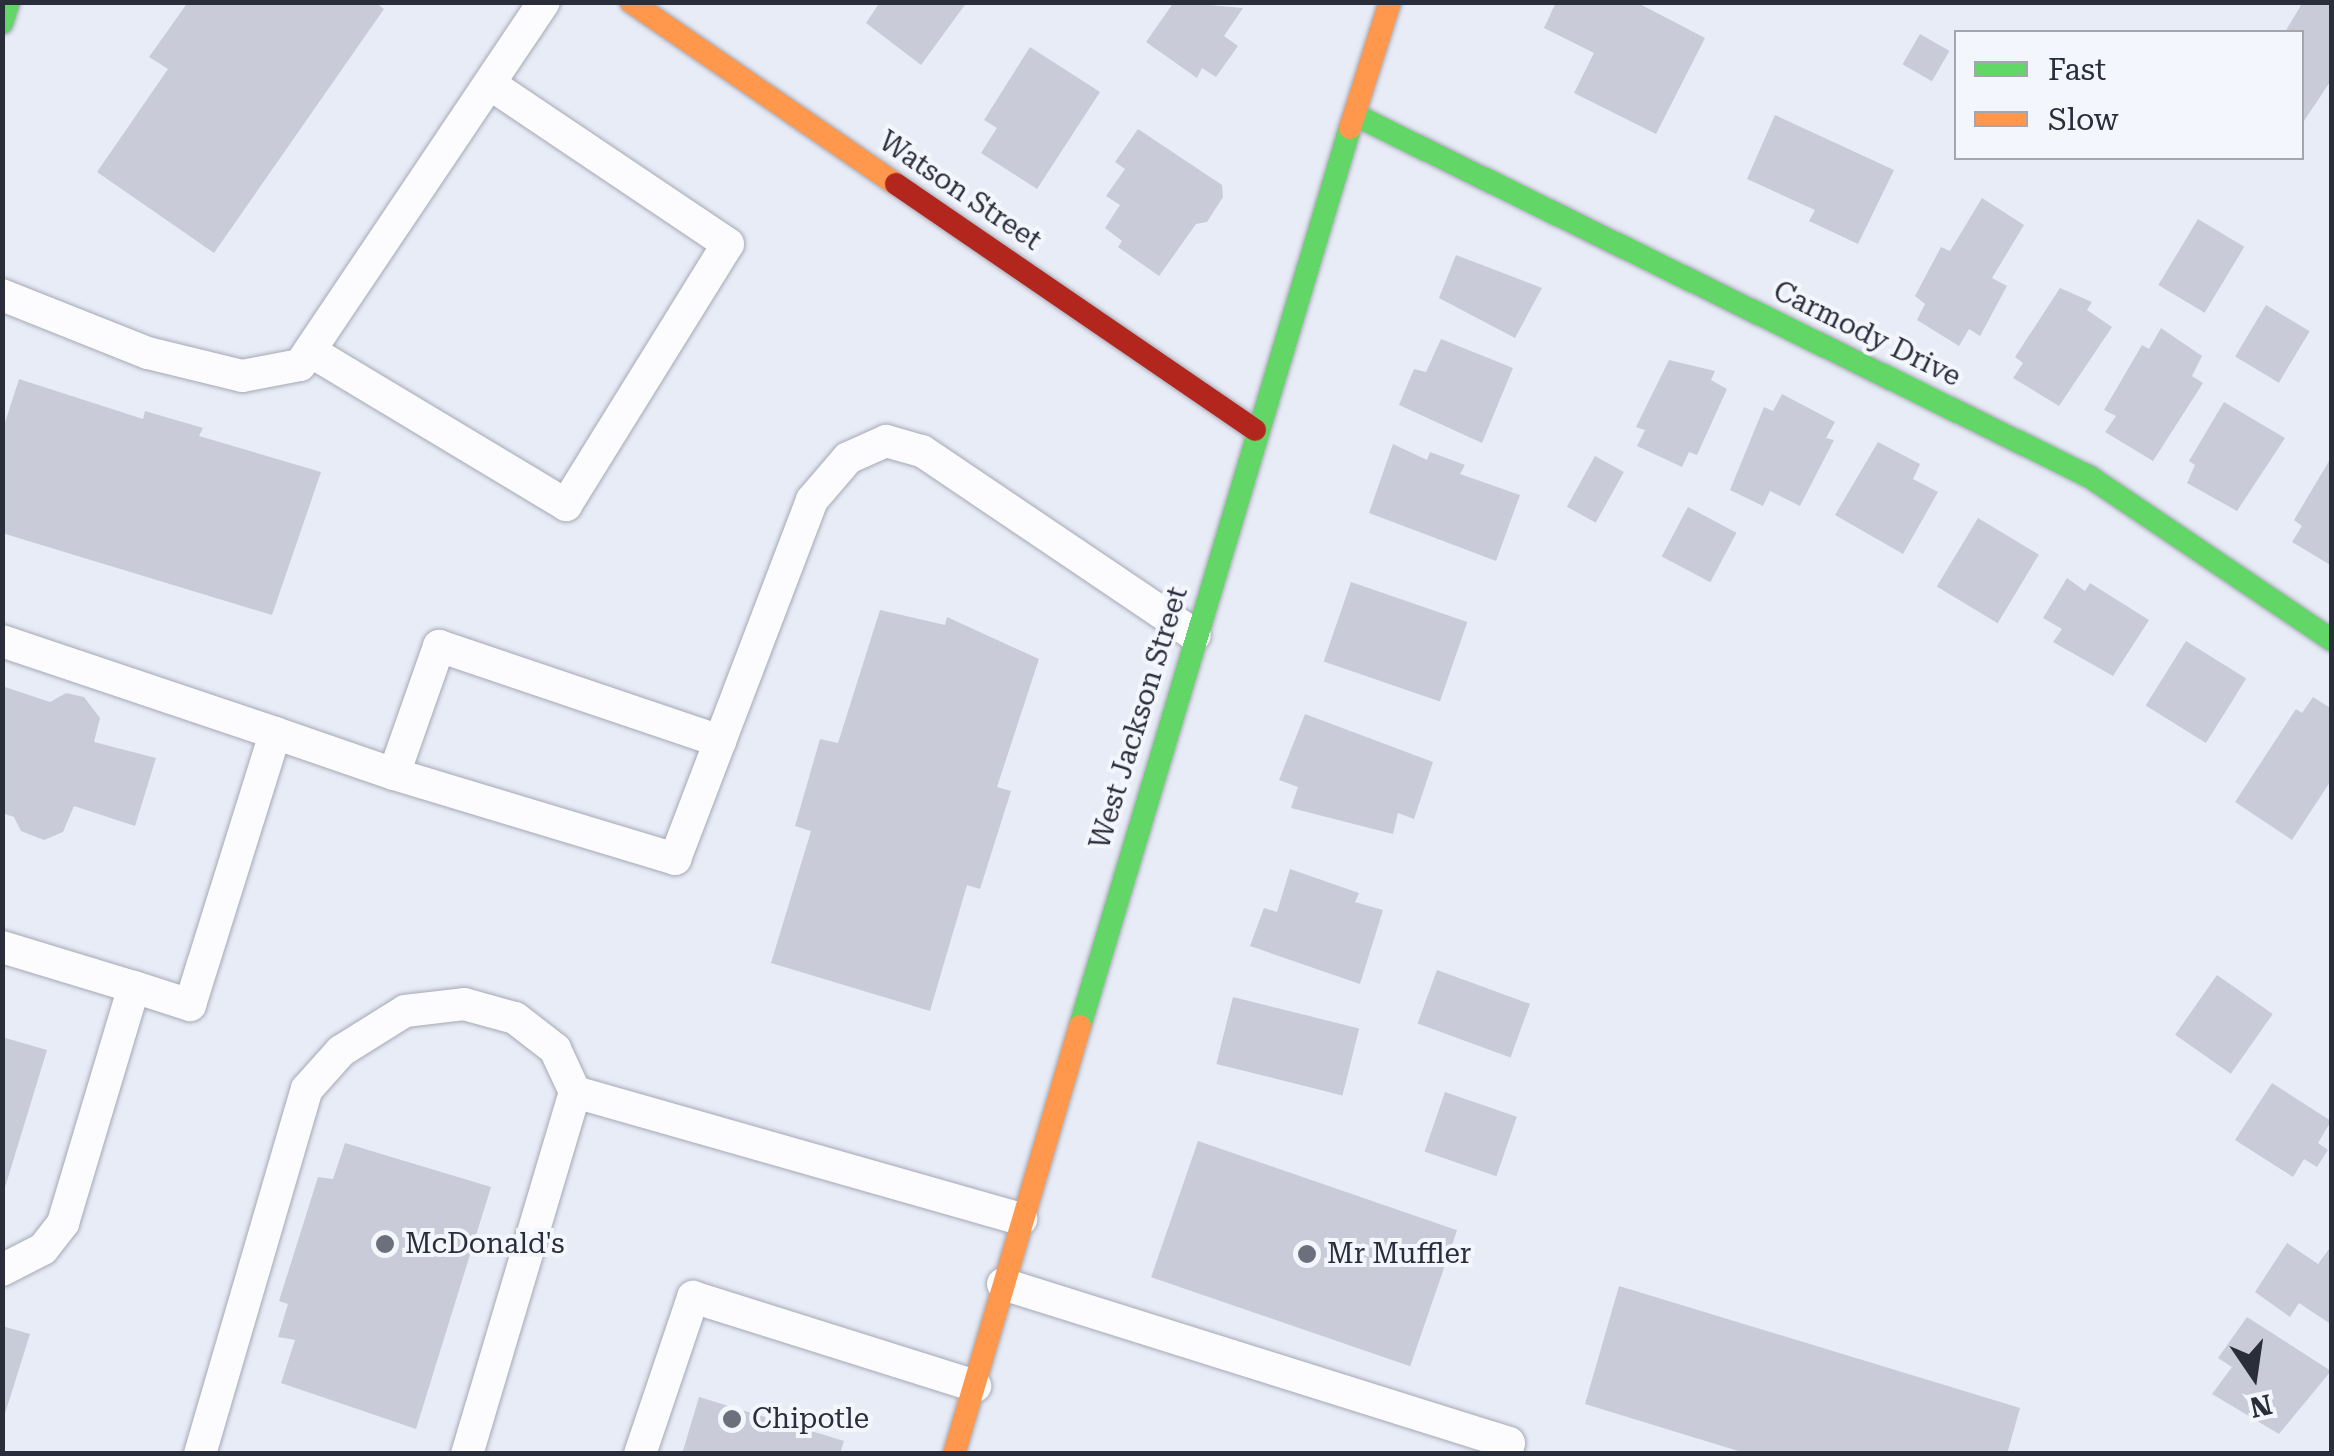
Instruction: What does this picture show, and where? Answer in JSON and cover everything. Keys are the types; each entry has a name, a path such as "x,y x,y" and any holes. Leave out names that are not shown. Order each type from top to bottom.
{"street":[{"path":"2,23 9,2"},
{"name":"Watson Street","path":"631,2 1254,430"},
{"name":"West Jackson Street","path":"954,1454 1254,430 1390,2"},
{"name":"Carmody Drive","path":"1355,116 2090,477 2332,640"}],"lane":[{"path":"2,296 148,353 242,376 300,365 544,2"},
{"path":"310,351 566,505 728,244 491,85"},
{"path":"2,641 394,774 675,858 812,500 848,458 886,441 922,450 1195,635"},
{"path":"394,774 439,646 720,741"},
{"path":"2,947 190,1005 276,733"},
{"path":"2,1270 43,1248 63,1223 134,986"},
{"path":"200,1454 307,1088 341,1051 405,1011 464,1004 515,1018 556,1049 575,1092 467,1454"},
{"path":"575,1092 1021,1219"},
{"path":"1003,1284 1509,1443 1506,1454"},
{"path":"640,1454 693,1298 975,1386"}],"building":[{"path":"188,2 375,2 384,9 214,253 97,172 168,69 149,57"},
{"path":"880,2 967,2 921,65 866,23"},
{"path":"1174,2 1243,8 1224,36 1238,46 1216,77 1202,68 1197,78 1146,42"},
{"path":"1556,2 1636,2 1705,38 1656,134 1574,93 1594,53 1544,28"},
{"path":"2303,2 2332,2 2332,79 2304,121 2304,30 2286,30"},
{"path":"1920,34 1949,51 1932,81 1902,64"},
{"path":"1030,47 1100,92 1037,189 981,153 997,128 984,120"},
{"path":"1775,115 1894,170 1858,244 1809,221 1815,210 1747,179"},
{"path":"1138,129 1222,185 1223,197 1207,222 1196,224 1159,276 1118,247 1122,241 1105,228 1120,205 1106,196 1125,169 1115,162"},
{"path":"1982,198 2024,225 1992,278 2007,286 1980,336 1969,329 1959,346 1917,320 1925,304 1915,296 1941,247 1950,251"},
{"path":"2198,219 2244,247 2205,313 2158,285"},
{"path":"1456,255 1542,288 1515,338 1439,298"},
{"path":"2060,288 2092,302 2087,310 2112,327 2059,406 2013,378 2023,363 2015,357"},
{"path":"2266,305 2310,331 2279,383 2235,356"},
{"path":"2161,328 2202,356 2192,376 2203,383 2153,461 2105,432 2116,416 2104,410 2142,345 2149,349"},
{"path":"1441,339 1513,368 1482,443 1399,405 1414,369 1426,372"},
{"path":"1669,360 1715,371 1711,380 1727,389 1697,455 1689,452 1682,467 1637,446 1645,430 1636,427"},
{"path":"19,379 143,419 145,411 203,428 199,436 321,472 272,615 2,533 2,432"},
{"path":"1782,394 1835,422 1826,438 1834,440 1800,506 1770,491 1763,506 1730,490 1764,407 1773,411"},
{"path":"2224,402 2285,438 2237,511 2187,483 2195,465 2189,461"},
{"path":"1878,442 1920,464 1913,479 1938,492 1903,554 1835,515"},
{"path":"1393,444 1427,460 1430,452 1465,465 1460,474 1520,495 1496,561 1369,513"},
{"path":"1595,456 1624,472 1596,523 1567,507"},
{"path":"2332,456 2332,566 2292,542 2302,526 2294,520"},
{"path":"1688,507 1737,533 1710,582 1662,556"},
{"path":"1978,518 2039,555 1998,623 1937,587"},
{"path":"2067,578 2085,591 2090,583 2149,620 2113,676 2053,642 2062,629 2043,618"},
{"path":"1351,582 1467,622 1440,701 1324,661"},
{"path":"880,610 945,625 947,617 1039,659 997,787 1011,791 980,889 967,885 930,1011 771,963 811,831 795,826 820,739 838,743"},
{"path":"2186,641 2246,679 2206,743 2146,705"},
{"path":"2,686 50,702 66,693 84,697 100,718 94,742 156,758 135,826 74,806 63,832 44,840 21,831 14,817 2,813"},
{"path":"2313,697 2332,709 2332,779 2292,840 2235,802 2296,709 2302,713"},
{"path":"1305,714 1433,762 1414,819 1398,813 1393,834 1291,808 1298,787 1279,780"},
{"path":"1290,869 1359,893 1355,902 1383,910 1360,984 1250,946 1264,908 1277,912"},
{"path":"1437,970 1530,1004 1511,1057 1418,1024"},
{"path":"2217,975 2273,1014 2231,1074 2175,1035"},
{"path":"1233,997 1359,1028 1342,1095 1216,1064"},
{"path":"2,1037 47,1050 3,1194 2,1194"},
{"path":"2272,1083 2331,1121 2318,1143 2328,1150 2317,1167 2304,1159 2293,1177 2235,1140"},
{"path":"1445,1092 1517,1117 1496,1176 1424,1152"},
{"name":"Mr Muffler","path":"1198,1141 1457,1230 1410,1366 1151,1277"},
{"name":"McDonald's","path":"345,1143 491,1187 416,1429 281,1383 295,1340 278,1337 288,1304 279,1301 318,1177 333,1179"},
{"path":"2287,1243 2318,1264 2332,1245 2332,1325 2299,1303 2290,1317 2255,1292"},
{"path":"1619,1286 2020,1408 2007,1454 1748,1454 1585,1404"},
{"path":"2247,1317 2331,1371 2279,1434 2212,1394 2232,1367 2218,1358"},
{"path":"2,1326 30,1334 3,1420 2,1420"},
{"name":"Chipotle","path":"699,1397 844,1441 840,1454 682,1454"}],"traffic: fast":[{"path":"2,23 9,2"},
{"path":"1355,115 2090,477 2332,640"},
{"path":"1080,1026 1350,128"}],"traffic: slow":[{"path":"631,2 896,184"},
{"path":"1350,128 1390,2"},
{"path":"954,1454 1080,1026"}],"traffic: jam":[{"path":"896,184 1255,430"}],"place":[{"name":"McDonald's","path":"385,1244"},
{"name":"Mr Muffler","path":"1307,1254"},
{"name":"Chipotle","path":"732,1419"}]}
